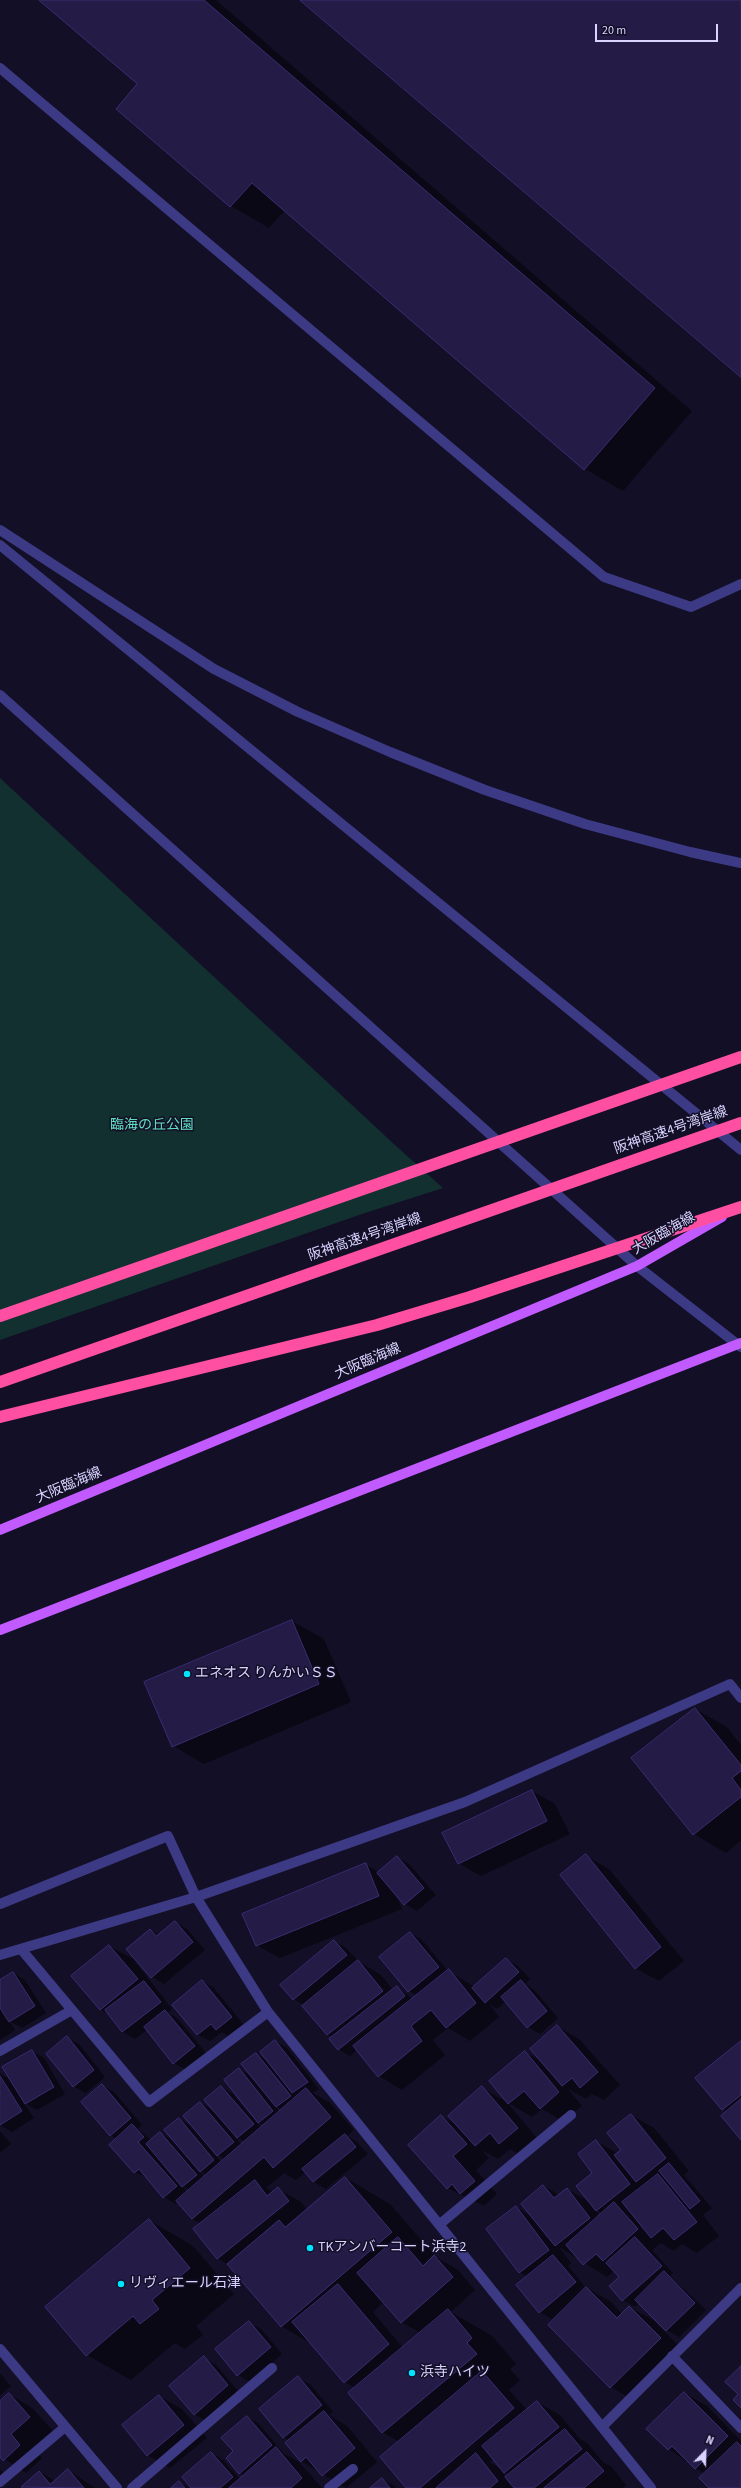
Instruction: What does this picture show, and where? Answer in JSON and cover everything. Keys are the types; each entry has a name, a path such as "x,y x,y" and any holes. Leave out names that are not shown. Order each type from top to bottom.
{"highway":[{"path":"0,1316 741,1057"},
{"name":"阪神高速4号湾岸線","path":"0,1382 741,1123"},
{"path":"0,1417 377,1325 470,1297 741,1207"}],"main road":[{"name":"大阪臨海線","path":"0,1530 637,1266 741,1207"},
{"path":"0,1630 740,1345"}],"street":[{"path":"0,68 604,577 691,607 741,584"},
{"path":"0,530 214,669 298,712 390,752 478,787 578,822 690,852 741,863"},
{"path":"0,545 741,1150"},
{"path":"0,695 637,1266 740,1345"},
{"path":"0,1955 196,1897 466,1802 730,1684 741,1698"},
{"path":"0,1904 168,1836 196,1897 268,2012 603,2426 651,2488"},
{"path":"21,1949 149,2102 268,2012"},
{"path":"0,2051 72,2010"},
{"path":"440,2224 571,2115"},
{"path":"603,2426 672,2356 739,2292"},
{"path":"0,2349 117,2488"},
{"path":"672,2356 741,2428"},
{"path":"132,2488 272,2368"},
{"path":"0,2482 66,2427"},
{"path":"329,2488 353,2469"}],"green space":[{"name":"臨海の丘公園","path":"0,778 443,1188 362,1214 0,1340"}],"building":[{"path":"39,0 204,0 655,388 584,470 252,183 230,207 116,109 137,84"},
{"path":"300,0 741,0 741,377"},
{"path":"292,1620 319,1684 172,1747 144,1682"},
{"path":"695,1708 741,1765 741,1771 732,1778 741,1790 741,1797 693,1835 631,1758"},
{"path":"532,1790 547,1821 458,1864 442,1833"},
{"path":"586,1854 661,1947 635,1969 560,1875"},
{"path":"397,1856 424,1888 404,1905 377,1873"},
{"path":"366,1863 379,1896 256,1946 242,1914"},
{"path":"175,1921 193,1942 151,1978 126,1949 150,1929 156,1936"},
{"path":"410,1932 439,1967 408,1992 379,1957"},
{"path":"334,1940 347,1955 293,2000 280,1985"},
{"path":"109,1945 138,1979 100,2010 71,1976"},
{"path":"506,1958 519,1972 485,2003 472,1988"},
{"path":"358,1960 383,1991 327,2035 302,2006"},
{"path":"449,1969 476,2003 446,2028 431,2010 411,2026 422,2041 378,2077 353,2046"},
{"path":"13,1972 35,2006 9,2022 0,2008 0,1980"},
{"path":"202,1980 232,2017 216,2030 211,2024 197,2035 172,2005"},
{"path":"521,1980 547,2011 527,2028 501,1997"},
{"path":"144,1981 161,2002 122,2032 105,2010"},
{"path":"397,1986 405,1996 338,2050 329,2039"},
{"path":"165,2010 195,2046 173,2064 144,2027"},
{"path":"557,2025 598,2072 580,2088 572,2078 562,2086 530,2049"},
{"path":"67,2036 94,2070 73,2087 46,2054"},
{"path":"275,2040 308,2082 292,2093 260,2052"},
{"path":"741,2041 741,2095 722,2110 695,2078"},
{"path":"32,2050 54,2087 25,2104 2,2067"},
{"path":"525,2051 559,2092 540,2109 524,2091 508,2104 489,2081"},
{"path":"256,2053 291,2096 276,2107 241,2064"},
{"path":"239,2068 273,2111 258,2123 224,2080"},
{"path":"0,2076 22,2111 0,2125"},
{"path":"102,2084 131,2118 110,2136 81,2102"},
{"path":"221,2086 254,2124 237,2138 204,2100"},
{"path":"482,2086 518,2128 499,2144 490,2133 475,2146 448,2116"},
{"path":"306,2088 331,2117 273,2168 264,2157 192,2219 176,2201"},
{"path":"741,2099 741,2140 721,2116"},
{"path":"200,2102 234,2142 217,2156 183,2116"},
{"path":"631,2114 666,2158 636,2182 614,2155 621,2150 607,2133"},
{"path":"441,2115 467,2144 453,2156 475,2181 460,2194 452,2184 447,2189 408,2145"},
{"path":"179,2118 214,2160 200,2172 164,2130"},
{"path":"132,2124 144,2137 138,2142 177,2186 163,2198 139,2169 134,2173 109,2145"},
{"path":"160,2132 197,2175 182,2187 146,2144"},
{"path":"345,2134 356,2147 313,2182 302,2169"},
{"path":"596,2140 630,2184 596,2211 576,2186 592,2173 578,2154"},
{"path":"669,2163 700,2201 690,2209 659,2171"},
{"path":"658,2174 697,2222 674,2240 663,2228 651,2238 622,2202"},
{"name":"TKアンバーコート浜寺2","path":"345,2177 392,2232 281,2327 227,2264 279,2220 285,2227"},
{"path":"255,2180 267,2196 278,2187 289,2201 217,2259 193,2229"},
{"path":"543,2185 554,2198 567,2188 590,2218 555,2246 521,2204"},
{"path":"614,2202 638,2229 603,2261 596,2254 583,2265 566,2245"},
{"path":"516,2206 549,2250 519,2273 486,2229"},
{"name":"リヴィエール石津","path":"149,2219 190,2268 152,2300 159,2309 140,2324 133,2316 86,2356 45,2307"},
{"path":"398,2237 423,2266 434,2255 453,2277 401,2323 357,2273"},
{"path":"635,2237 662,2266 622,2301 609,2286 619,2277 606,2263"},
{"path":"553,2255 576,2282 539,2313 516,2285"},
{"path":"664,2271 695,2303 666,2331 635,2300"},
{"path":"338,2284 389,2344 344,2383 292,2322"},
{"path":"586,2287 617,2318 629,2306 661,2338 610,2388 548,2325"},
{"name":"浜寺ハイツ","path":"448,2309 472,2338 467,2343 477,2354 382,2433 348,2393"},
{"path":"249,2321 271,2347 237,2376 215,2349"},
{"path":"204,2356 228,2385 194,2415 169,2386"},
{"path":"741,2366 741,2408 733,2400 738,2394 725,2382"},
{"path":"482,2371 514,2408 420,2488 406,2488 380,2457"},
{"path":"298,2376 322,2405 283,2438 259,2409"},
{"path":"684,2392 728,2436 695,2469 672,2446 668,2450 646,2429"},
{"path":"9,2393 30,2417 11,2434 20,2445 3,2461 0,2457 0,2401"},
{"path":"159,2395 184,2425 147,2456 122,2425"},
{"path":"537,2401 559,2427 504,2473 482,2446"},
{"path":"324,2411 355,2448 322,2476 306,2457 301,2462 285,2443"},
{"path":"247,2416 272,2445 239,2474 226,2458 233,2451 221,2438"},
{"path":"565,2429 582,2449 534,2488 514,2488 505,2477"},
{"path":"737,2442 741,2446 741,2488 709,2488 699,2478"},
{"path":"276,2447 302,2478 291,2488 229,2488"},
{"path":"211,2452 233,2477 220,2488 191,2488 182,2477"},
{"path":"587,2452 604,2471 584,2488 544,2488"},
{"path":"476,2453 498,2481 490,2488 436,2488"},
{"path":"68,2469 84,2488 21,2487 39,2471 50,2484"},
{"path":"382,2478 390,2488 370,2488"},
{"path":"179,2481 185,2488 171,2488"}],"place":[{"name":"エネオス りんかいＳＳ","path":"187,1674"},
{"name":"TKアンバーコート浜寺2","path":"310,2248"},
{"name":"リヴィエール石津","path":"121,2284"},
{"name":"浜寺ハイツ","path":"412,2373"}]}
